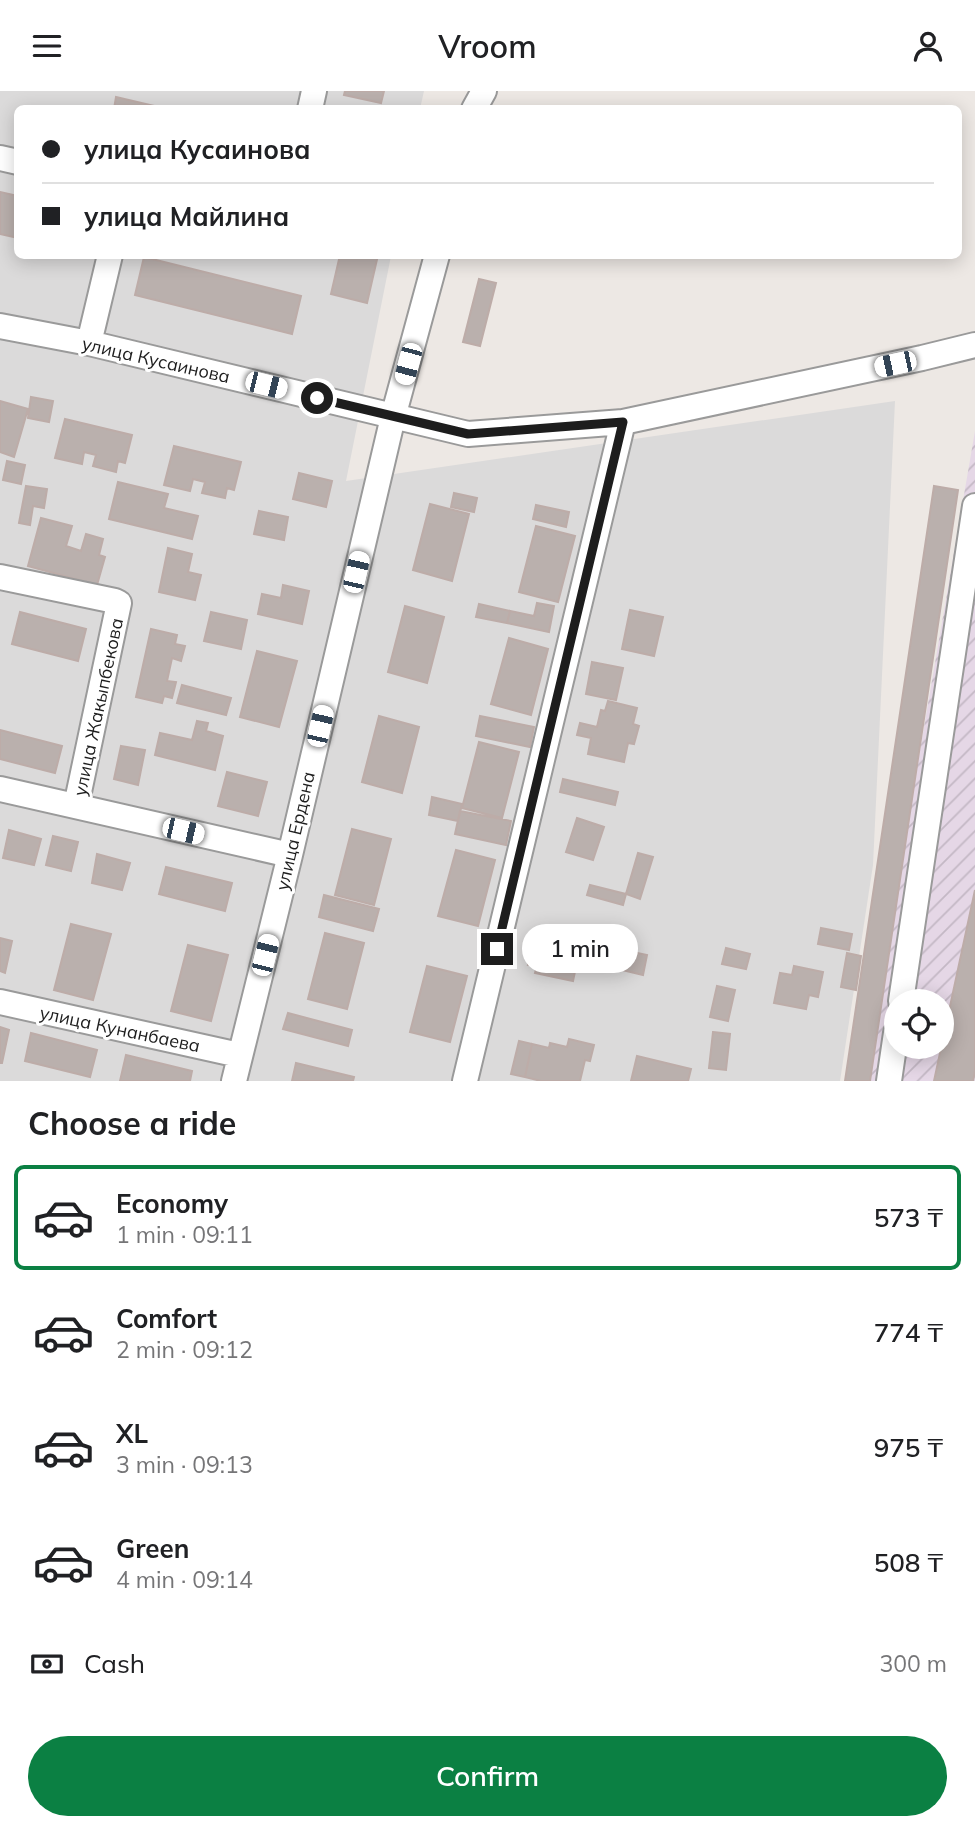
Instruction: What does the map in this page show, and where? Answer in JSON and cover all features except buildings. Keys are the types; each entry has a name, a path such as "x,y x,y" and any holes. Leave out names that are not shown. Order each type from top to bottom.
{"street":[{"path":"89,343 109,259"},
{"name":"улица Ердена","path":"234,1081 393,417 436,259"},
{"name":"улица Кусаинова","path":"0,325 89,343 468,434 623,422 973,350"},
{"path":"465,1081 623,422"},
{"path":"903,989 975,506"},
{"name":"улица Жакыпбекова","path":"0,577 119,603 76,806"},
{"path":"0,789 290,855"},
{"name":"улица Кунанбаева","path":"0,1002 239,1055"},
{"path":"889,1081 892,1059"}],"shaded area":[{"path":"0,91 424,91 421,105 14,105 14,259 390,259 346,481 895,401 873,865 840,1081 0,1081"},
{"path":"975,431 975,1081 863,1081"}],"route":[{"path":"317,398 468,434 623,422 497,949"}]}
